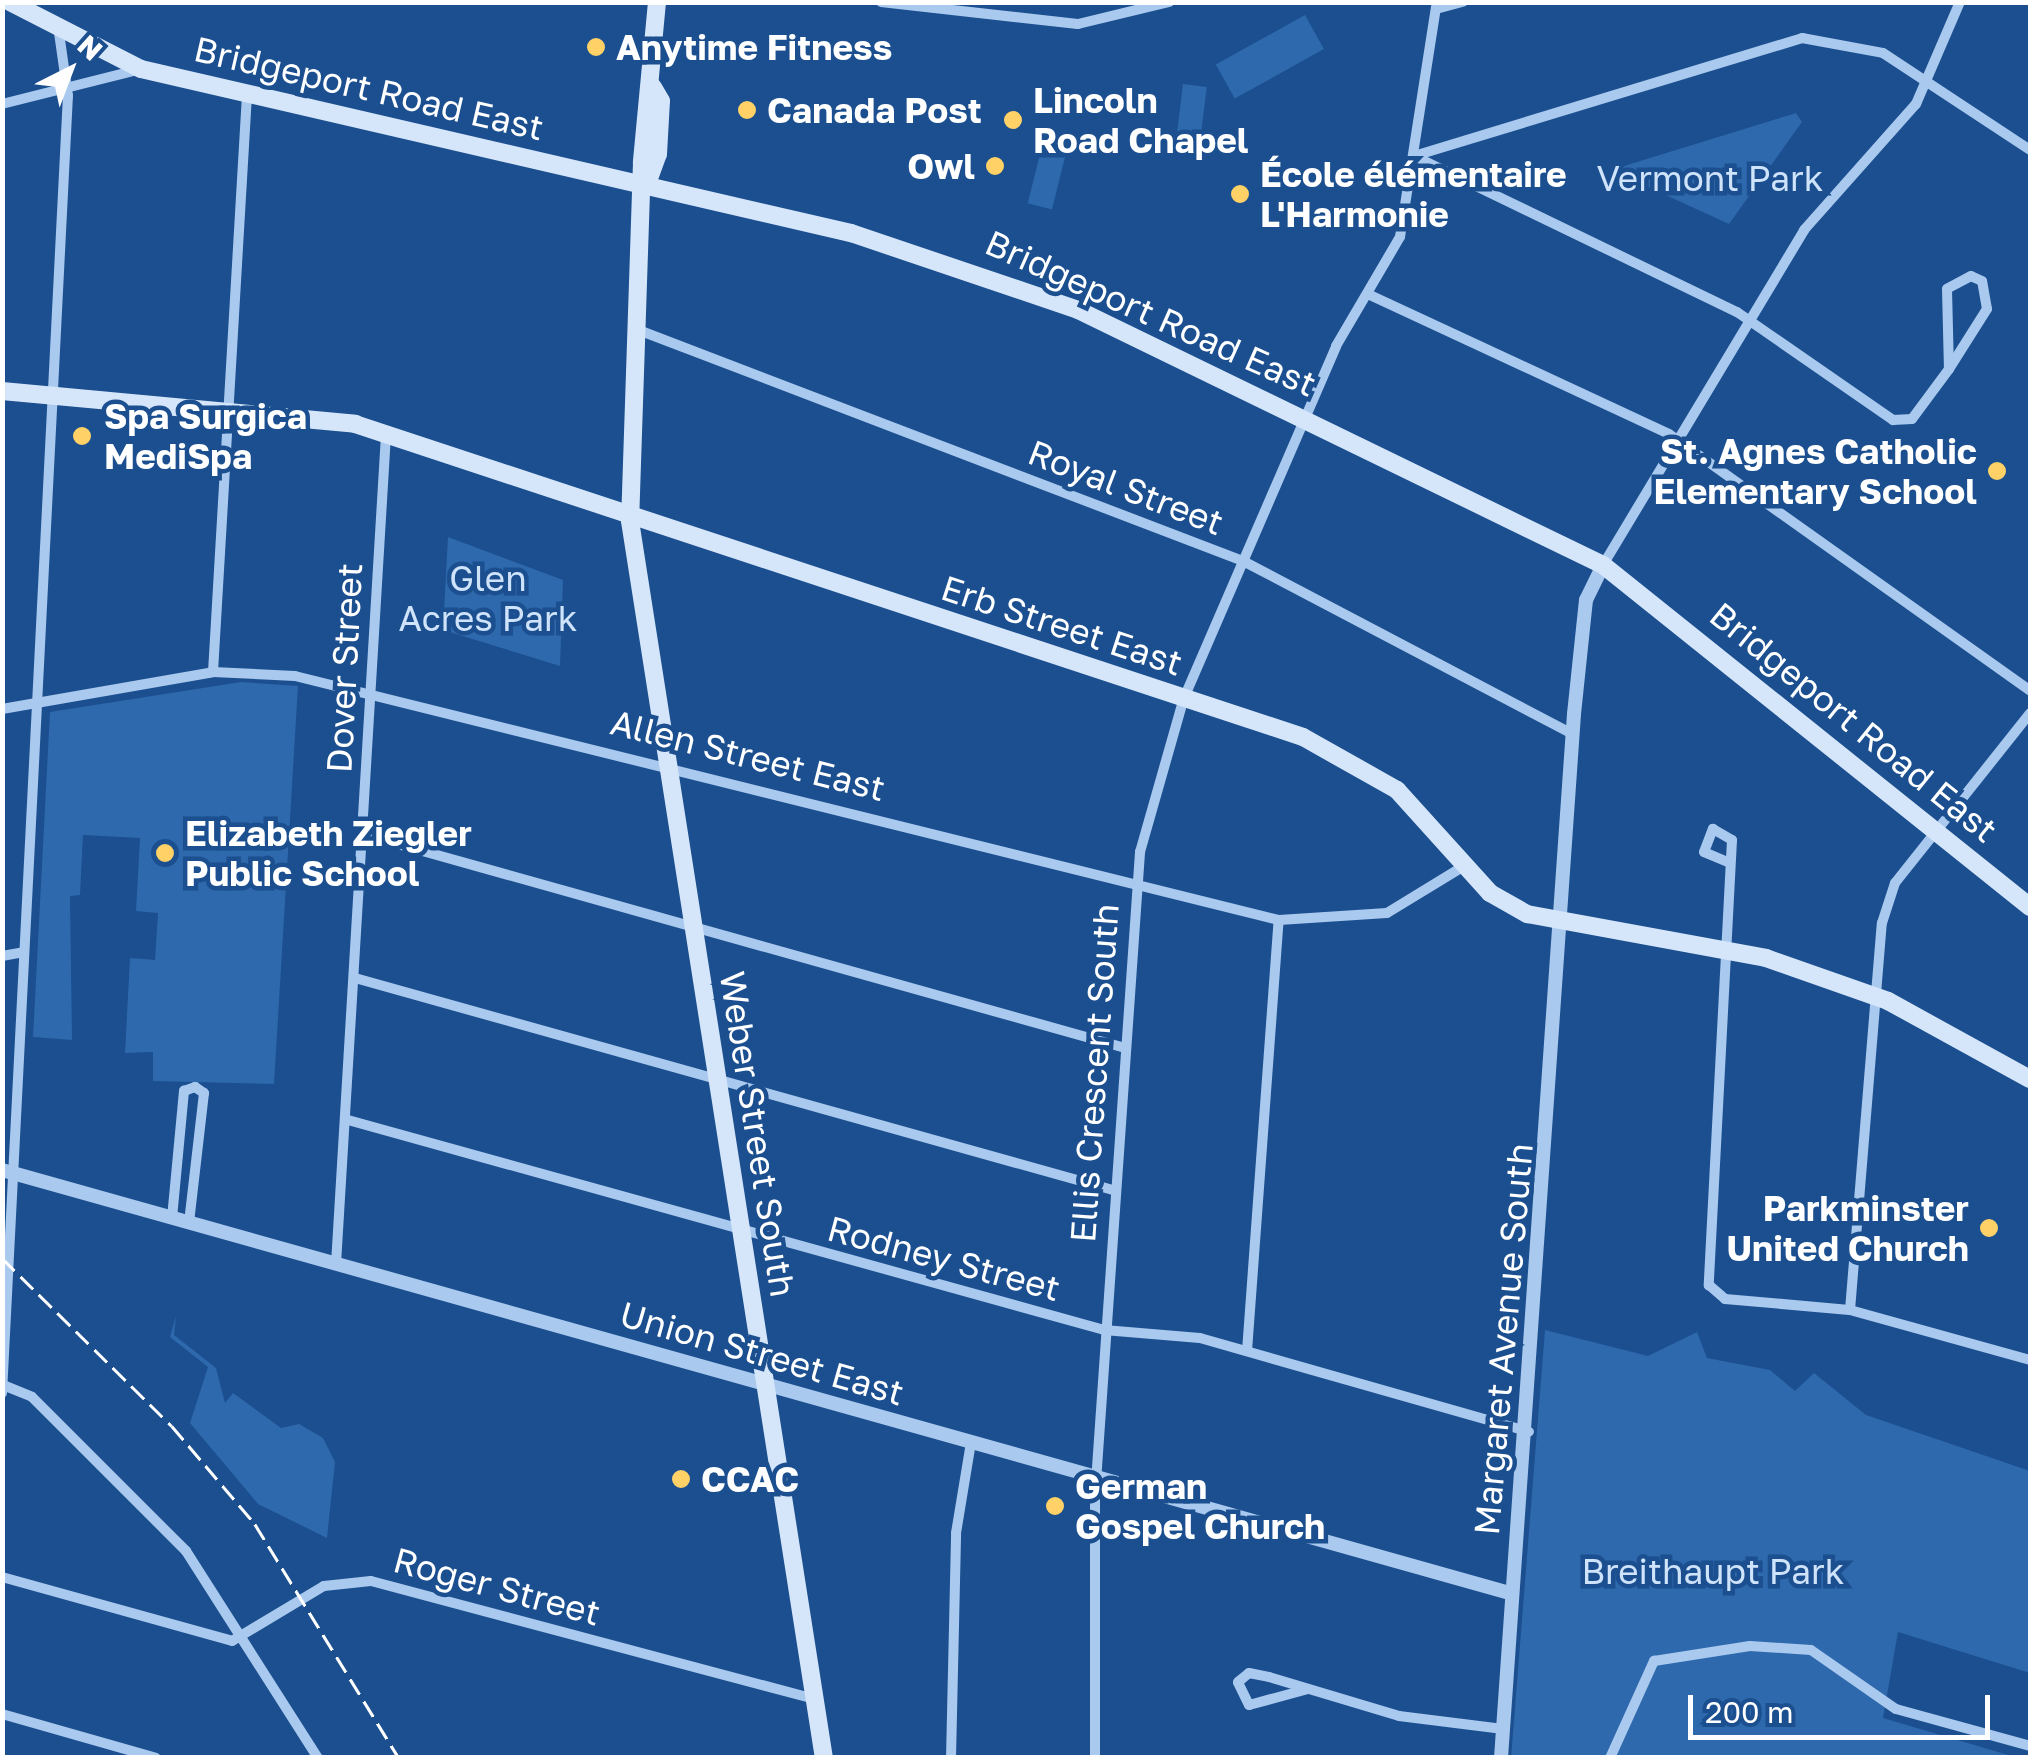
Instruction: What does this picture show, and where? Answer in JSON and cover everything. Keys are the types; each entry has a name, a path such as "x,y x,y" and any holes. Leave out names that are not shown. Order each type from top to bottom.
{"main road":[{"name":"Bridgeport Road East","path":"10,2 59,34 141,69 647,184 970,268 1307,416 1603,565 2030,907"},
{"name":"Weber Street South","path":"658,2 630,521 824,1758"},
{"name":"Erb Street East","path":"2,391 331,418 630,521 1303,737 1375,774 1505,904 1561,924 1727,948 1876,995 2030,1079"}],"street":[{"path":"880,2 1078,24 1169,2"},
{"path":"1437,6 1463,2"},
{"path":"1603,565 1804,230 1892,135 1928,81 1960,2"},
{"name":"Ellis Crescent South","path":"1095,1758 1096,1474 1135,882 1184,698 1336,346 1372,296 1400,237 1437,6"},
{"path":"2,1393 8,1172 24,952 68,84 59,34"},
{"path":"1414,156 1802,38 1884,53 2030,150"},
{"path":"2,104 68,84 141,69"},
{"path":"213,672 247,95"},
{"path":"1414,156 1750,320 1893,420 1912,418 1949,369 1987,309 1988,294 1972,276 1947,289 1949,369"},
{"path":"1372,296 1677,439 2030,690"},
{"name":"Royal Street","path":"641,331 1243,562 1573,734"},
{"name":"Dover Street","path":"336,1264 348,1120 386,435"},
{"name":"Margaret Avenue South","path":"1500,1758 1506,1592 1529,1432 1573,734 1586,600 1603,565"},
{"name":"Allen Street East","path":"2,708 213,672 370,691 667,762 1279,920 1387,913 1464,866"},
{"path":"1850,1310 1876,995 1894,883 2030,713"},
{"path":"362,834 1122,1047"},
{"path":"1730,862 1710,1284 1741,1302 1850,1310 2030,1360"},
{"path":"1248,1351 1279,920"},
{"path":"2,956 24,952"},
{"path":"355,978 1113,1190"},
{"path":"172,1218 184,1091 194,1088 204,1093 189,1222"},
{"name":"Rodney Street","path":"348,1120 1104,1330 1248,1351 1529,1432"},
{"name":"Union Street East","path":"8,1172 1506,1592"},
{"path":"3,1385 32,1397 186,1551 318,1758"},
{"path":"950,1758 956,1532 970,1442"},
{"path":"2,1578 245,1639"},
{"name":"Roger Street","path":"245,1639 324,1586 371,1580 816,1700"},
{"path":"1610,1758 1654,1661 1750,1646 1812,1650 1896,1708 2030,1746"},
{"path":"1308,1690 1249,1705 1238,1682 1249,1672 1399,1716 1504,1729"},
{"path":"2,1714 156,1758"}],"green space":[{"path":"1305,15 1324,49 1235,99 1216,64"},
{"path":"1183,84 1207,87 1200,143 1176,140"},
{"name":"Vermont Park","path":"1796,113 1802,122 1729,224 1611,170"},
{"path":"1041,150 1065,156 1052,209 1028,203"},
{"name":"Glen Acres Park","path":"448,537 563,580 560,666 443,630"},
{"name":"Elizabeth Ziegler Public School","path":"241,682 298,686 274,1084 153,1081 153,1052 125,1053 130,958 155,960 158,913 136,911 140,838 83,835 80,895 70,896 72,1040 33,1037 50,712"},
{"path":"176,1316 174,1335 216,1368 225,1403 233,1393 281,1428 299,1424 323,1438 335,1462 327,1538 258,1504 190,1423 208,1367 170,1337"},
{"name":"Breithaupt Park","path":"1545,1330 1648,1356 1697,1332 1707,1358 1770,1370 1795,1391 1814,1373 1866,1415 2030,1471 2030,1673 1898,1632 1883,1718 2015,1757 1511,1758"}],"railway":[{"path":"2,1258 172,1426 255,1524 399,1758"}],"place":[{"name":"Anytime Fitness","path":"596,47"},
{"name":"Canada Post","path":"747,110"},
{"name":"Lincoln Road Chapel","path":"1013,120"},
{"name":"Owl","path":"995,166"},
{"name":"École élémentaire L'Harmonie","path":"1240,194"},
{"name":"Spa Surgica MediSpa","path":"82,436"},
{"name":"St. Agnes Catholic Elementary School","path":"1997,471"},
{"name":"Elizabeth Ziegler Public School","path":"165,853"},
{"name":"Parkminster United Church","path":"1989,1228"},
{"name":"CCAC","path":"681,1479"},
{"name":"German Gospel Church","path":"1055,1506"}]}
